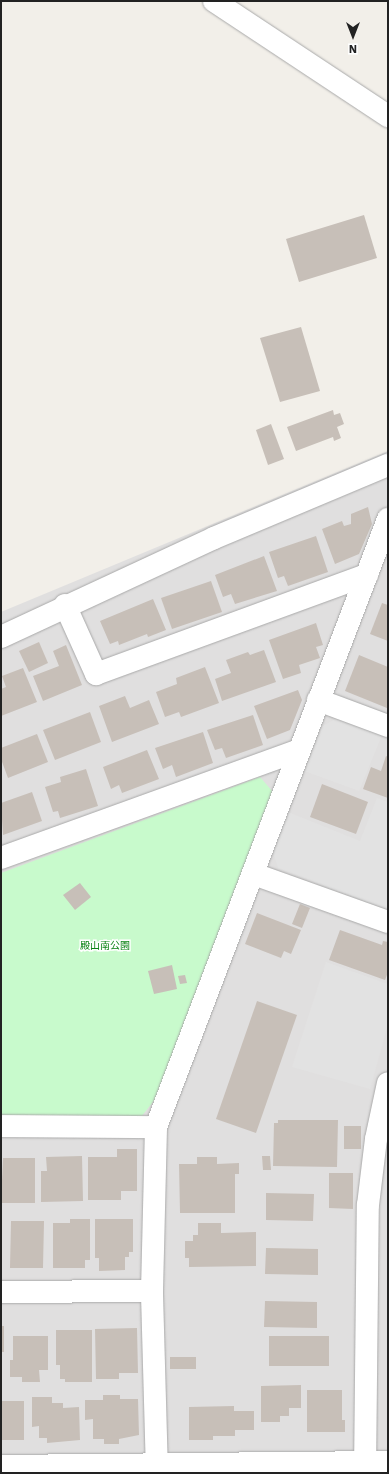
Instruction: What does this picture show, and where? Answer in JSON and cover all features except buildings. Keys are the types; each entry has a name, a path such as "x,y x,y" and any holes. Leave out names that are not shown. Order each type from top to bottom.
{"street":[{"path":"214,1 388,116"},
{"path":"1,637 65,605 214,538 388,465"},
{"path":"157,1469 152,1291 156,1127 254,874 297,751 388,519"},
{"path":"65,605 96,674 367,575"},
{"path":"318,700 388,726"},
{"path":"1,858 297,751"},
{"path":"254,874 388,922"},
{"path":"365,1468 368,1205 376,1139 388,1083"},
{"path":"1,1126 156,1127"},
{"path":"1,1292 152,1291"},
{"path":"1,1466 157,1469 365,1468 388,1462"}],"shaded area":[{"path":"388,451 388,1473 1,1473 1,612"},
{"path":"338,717 382,735 359,791 304,771 323,726"},
{"path":"377,798 388,802 388,910 278,868 273,852 288,812 360,841"},
{"path":"326,962 388,984 388,1024 370,1089 292,1067"}],"green space":[{"name":"殿山南公園","path":"260,777 273,792 157,1097 141,1117 1,1117 1,873"}]}
